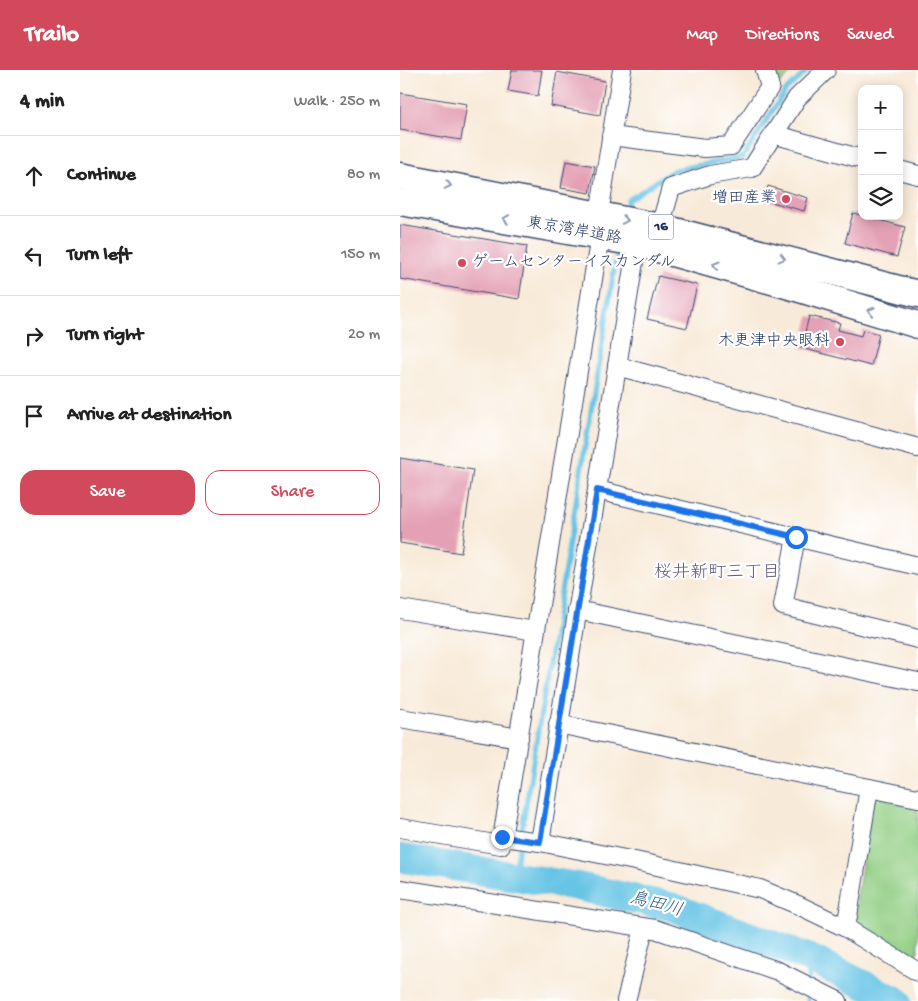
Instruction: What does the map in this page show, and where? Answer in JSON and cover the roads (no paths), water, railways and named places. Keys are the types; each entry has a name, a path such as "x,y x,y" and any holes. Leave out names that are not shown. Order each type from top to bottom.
{"highway":[{"name":"東京湾岸道路","path":"400,176 599,225 637,243 790,286 918,325"},
{"name":"東京湾岸道路","path":"400,202 599,225 660,227 918,294"}],"street":[{"path":"400,828 500,845 519,738 622,70"},
{"path":"611,136 705,148 731,146 770,87 765,70"},
{"path":"660,227 671,188 710,176 752,168 798,98 826,70"},
{"path":"773,134 858,158"},
{"path":"903,171 918,175"},
{"path":"540,842 637,243"},
{"path":"617,366 918,448"},
{"path":"597,490 918,566"},
{"path":"796,537 783,606 918,639"},
{"path":"400,609 535,631"},
{"path":"577,610 918,682"},
{"path":"400,718 519,738"},
{"path":"558,724 918,798"},
{"path":"846,928 869,788"},
{"path":"502,837 540,842 635,860 760,889 846,928 918,972"},
{"path":"400,889 655,929 778,971 838,1001"},
{"path":"626,1001 644,928"}],"waterway":[{"path":"625,212 628,200 674,170 743,157 786,90 808,70"},
{"path":"514,877 618,247"},
{"name":"鳥田川","path":"400,858 575,886 672,907 809,958 897,1001"},
{"path":"808,1001 809,958"}],"place":[{"name":"増田産業","path":"786,199"},
{"name":"ゲームセンターイスカンダル","path":"462,263"},
{"name":"木更津中央眼科","path":"840,342"}],"district":[{"name":"桜井新町三丁目","path":"717,573"}]}
